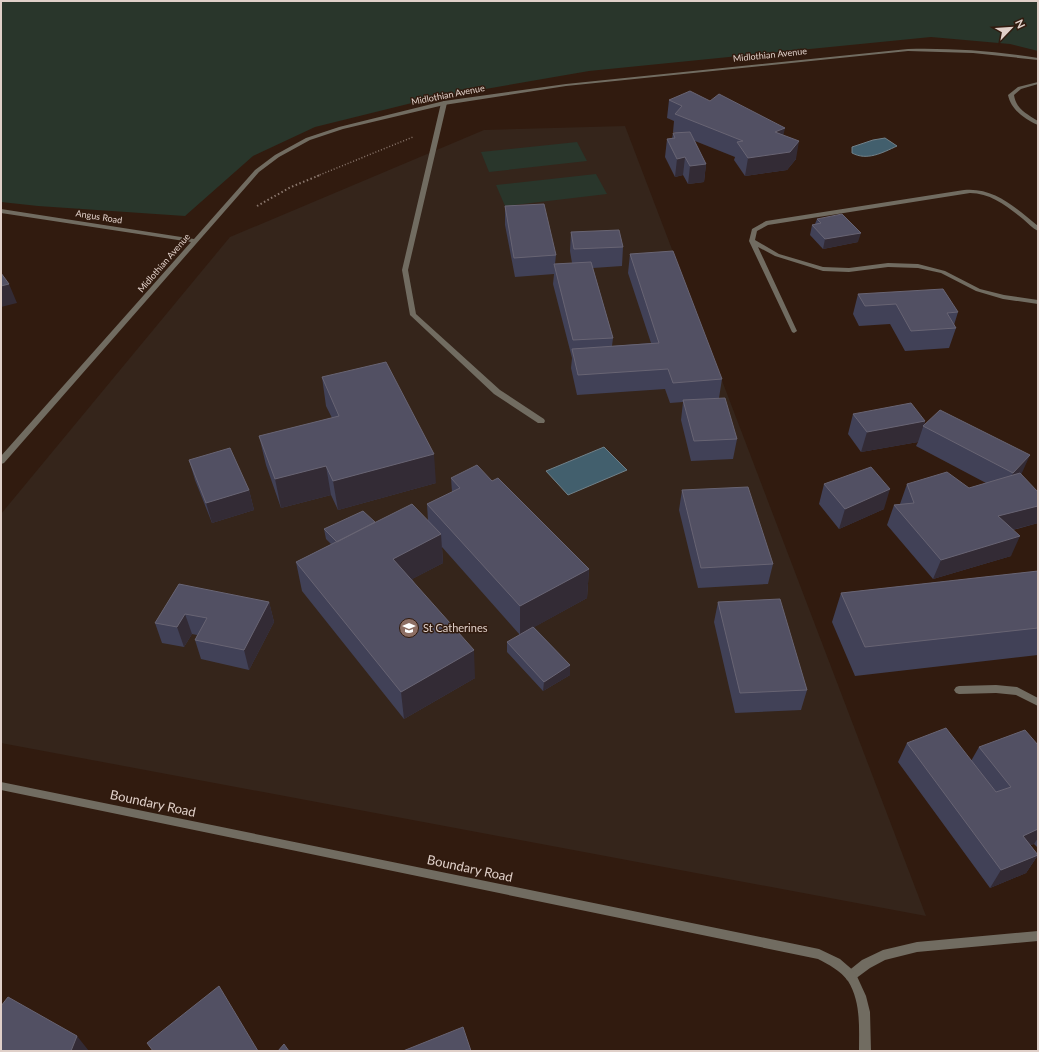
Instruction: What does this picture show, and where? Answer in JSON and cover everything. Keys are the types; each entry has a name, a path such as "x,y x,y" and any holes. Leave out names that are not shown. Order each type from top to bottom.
{"street":[{"name":"Midlothian Avenue","path":"1,461 257,171 278,156 308,139 341,128 444,103 566,84 908,50 950,49 997,52 1038,59"},
{"path":"1038,83 1026,85 1016,89 1011,95 1011,103 1038,124"},
{"path":"444,103 440,126 405,270 413,315 497,392 541,422"},
{"path":"794,331 752,241 754,230 766,223 959,192 980,192 988,194 1001,201 1038,229"},
{"name":"Angus Road","path":"1,211 195,241"},
{"path":"752,241 777,255 823,269 849,270 888,265 918,266 943,272 978,290 1038,302"},
{"path":"959,690 996,689 1017,691 1038,702"},
{"name":"Boundary Road","path":"1,786 819,954 836,963 851,976 860,996 864,1012 865,1051"},
{"path":"851,976 866,964 883,955 918,947 1038,936"}],"path":[{"path":"257,206 291,187 440,126"}],"shaded area":[{"name":"St Catherines","path":"625,126 926,916 1,743 1,514 230,237 484,130"}],"green space":[{"path":"1,1 1038,1 1038,51 1010,44 931,37 589,71 428,99 315,127 253,156 185,216 1,202"},
{"path":"577,142 587,161 489,172 481,152"},
{"path":"596,174 607,194 505,206 496,185"}],"water":[{"path":"885,138 897,146 869,156 852,153 852,147 873,140"},
{"path":"604,447 627,470 568,495 546,471"}],"building":[{"path":"690,91 710,101 719,94 785,128 775,132 799,141 790,152 748,158 737,142 743,141 675,114 682,106 669,100"},
{"path":"690,132 706,164 690,166 685,157 677,159 667,139 675,138 673,133"},
{"path":"544,204 556,255 514,258 505,206"},
{"path":"842,214 861,233 825,239 812,225 821,223 817,219"},
{"path":"619,230 623,247 574,249 571,232"},
{"path":"673,251 722,379 673,383 668,369 578,375 572,349 659,343 630,254"},
{"path":"591,262 613,338 573,340 554,264"},
{"path":"1,273 9,284 1,286"},
{"path":"943,289 958,312 947,313 956,328 911,331 896,304 865,306 858,294"},
{"path":"386,362 434,454 333,481 326,466 275,479 259,436 339,416 322,377"},
{"path":"725,398 737,439 694,441 683,400"},
{"path":"911,403 925,421 867,432 853,414"},
{"path":"940,410 1030,455 1013,473 923,426"},
{"path":"230,448 249,490 206,503 189,460"},
{"path":"477,465 492,481 498,478 589,569 520,606 427,504 460,488 451,478"},
{"path":"871,467 890,489 845,509 824,484"},
{"path":"947,472 969,488 1020,473 1038,492 1038,506 998,516 1020,536 941,560 894,505 914,503 907,484"},
{"path":"748,487 773,564 701,568 682,490"},
{"path":"412,504 441,534 393,559 474,650 401,692 296,562"},
{"path":"363,511 375,522 337,542 324,529"},
{"path":"1038,571 1038,628 865,647 841,593"},
{"path":"179,584 269,602 244,650 195,640 207,618 185,614 177,627 155,623"},
{"path":"780,599 807,690 740,693 718,602"},
{"path":"533,627 570,665 544,682 507,642"},
{"path":"946,728 996,792 1011,787 979,747 1025,730 1038,745 1038,829 1023,836 1038,855 1001,870 907,743"},
{"path":"219,986 258,1051 153,1051 147,1043"},
{"path":"8,997 77,1036 71,1051 1,1051 1,1006"},
{"path":"463,1027 471,1051 403,1051"},
{"path":"284,1044 289,1051 278,1051"}],"place":[{"name":"St Catherines","path":"409,628"}]}
